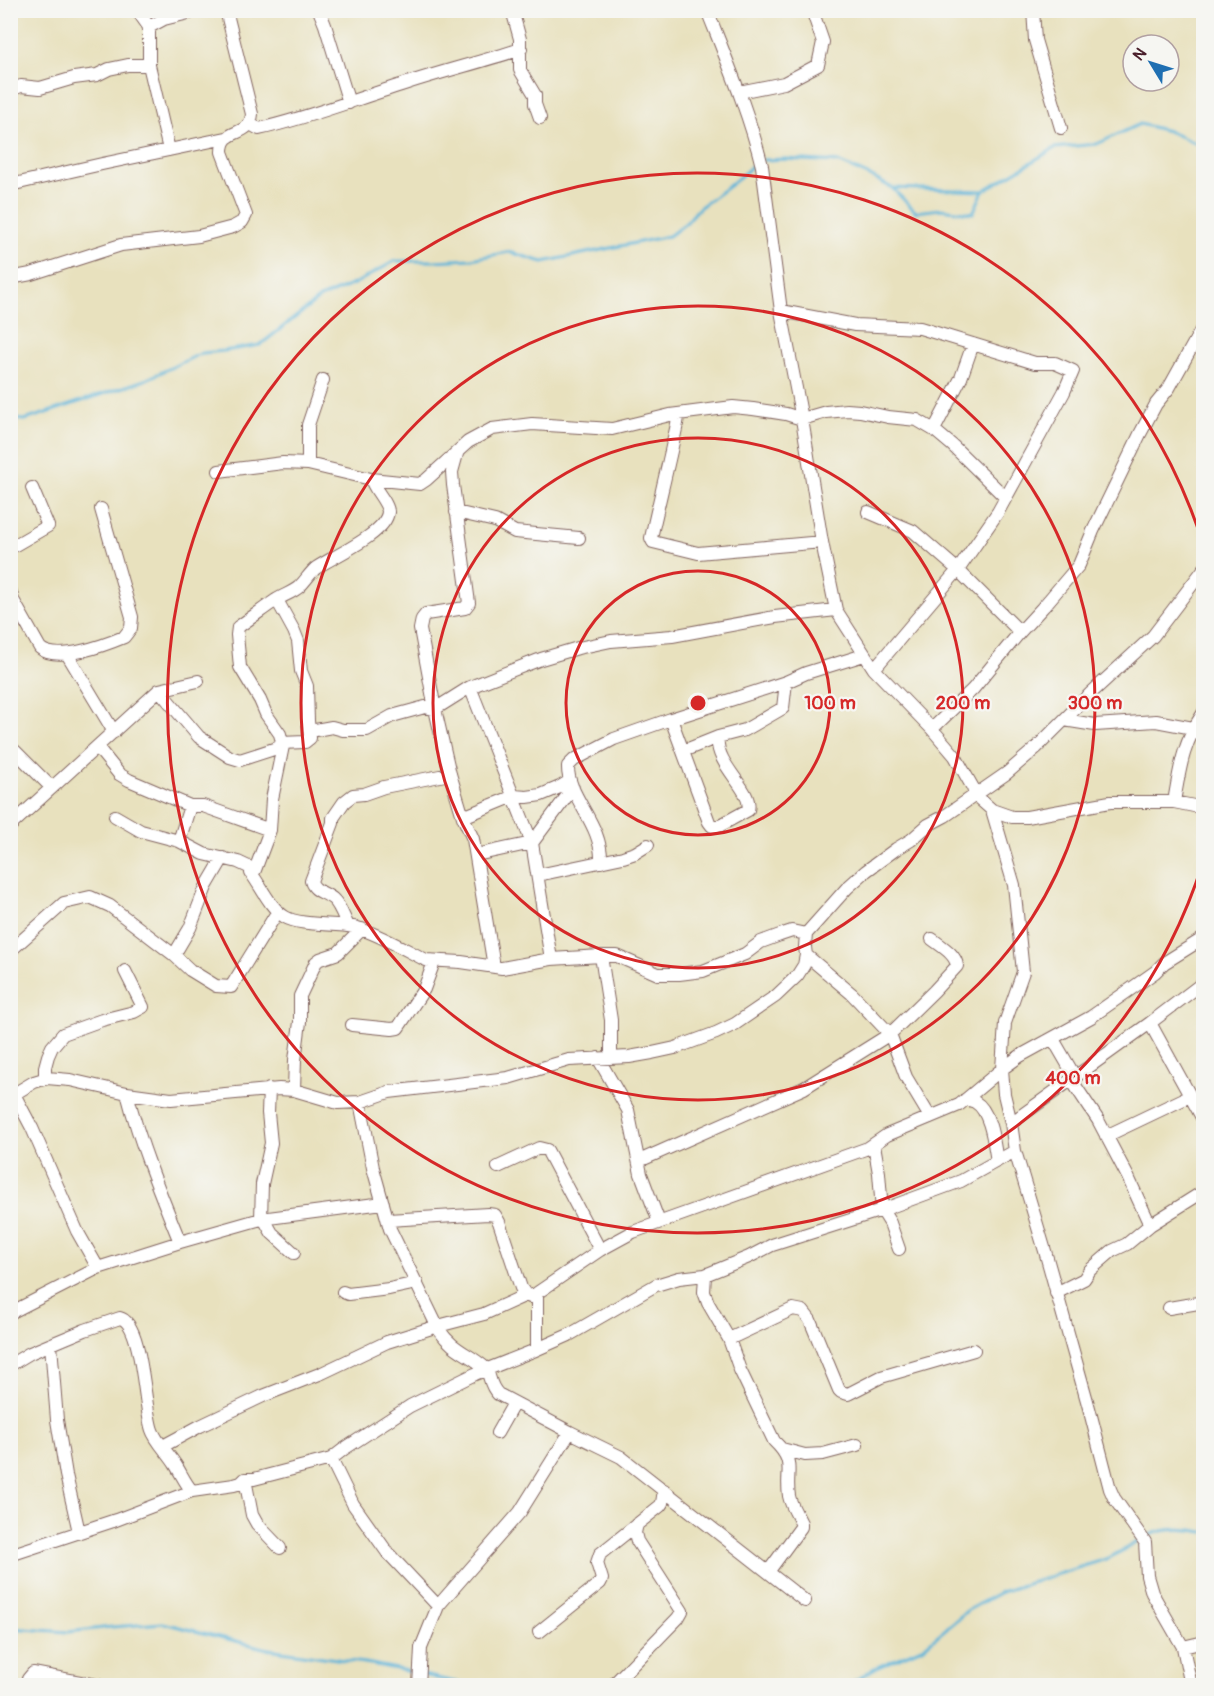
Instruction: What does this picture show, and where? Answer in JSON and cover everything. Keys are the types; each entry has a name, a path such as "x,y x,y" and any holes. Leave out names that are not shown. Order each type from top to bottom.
{"street":[{"path":"137,10 149,27 149,65 169,150"},
{"path":"149,27 164,19 201,10"},
{"path":"10,185 226,138 246,128 250,124 252,114 226,10"},
{"path":"319,10 348,103"},
{"path":"512,10 520,39 520,70 535,95 535,104 540,118"},
{"path":"707,10 739,92 759,152 781,311 836,610 874,669 955,756 975,795 992,810 1012,817 1026,817 1110,802 1174,802 1203,808"},
{"path":"739,92 784,82 818,65 823,42 812,10"},
{"path":"1033,10 1035,40 1061,128"},
{"path":"250,124 259,129 521,49"},
{"path":"10,90 21,86 40,88 74,78 97,75 109,69 128,65 149,65"},
{"path":"10,278 85,258 121,244 199,236 243,222 246,215 222,152 226,138"},
{"path":"781,311 855,325 920,328 1035,363 1054,363 1073,371 1064,392 998,512 958,570 874,669"},
{"path":"932,729 973,688 1079,565 1150,414 1169,388 1203,325"},
{"path":"934,430 961,378 973,344"},
{"path":"308,464 308,425 323,380"},
{"path":"219,471 283,463 308,464 371,479 420,484 468,442 492,429 532,424 612,429 678,414 733,407 786,414 802,419 826,412 847,410 917,420 934,430 953,446 1005,497"},
{"path":"678,414 651,538 653,542 698,553 822,542"},
{"path":"457,452 452,472 469,603 465,608 426,615 422,619 420,629 450,774 463,817 470,830 476,855 494,967"},
{"path":"371,479 388,509 383,523 354,547 315,569 299,587 238,627 240,668 279,734 282,744 272,800 270,830 255,870 251,873 278,911 296,921 362,929 426,960 502,968 551,959 617,956 658,974 679,974 703,971 745,954 761,942 792,931 806,934"},
{"path":"10,548 48,526 32,488"},
{"path":"11,597 42,651 67,654 124,637 131,628 132,617 101,509"},
{"path":"456,512 495,521 515,532 579,538"},
{"path":"868,512 913,531 958,570 1020,632"},
{"path":"98,1268 77,1231 32,1128 12,1092 45,1079 70,1080 127,1093 171,1099 269,1089 294,1090 338,1103 360,1102 389,1092 508,1078 559,1062 629,1057 675,1048 716,1033 735,1024 789,985 804,965 806,934 847,888 928,825 945,816 1007,773 1036,748 1153,636 1203,569"},
{"path":"159,690 199,737 230,757 240,760 282,744 305,742 310,738 307,686 301,671 298,640 277,600"},
{"path":"310,731 333,727 343,730 367,730 392,716 425,707 435,709 470,687 541,659 578,648 612,641 672,636 775,617 836,610"},
{"path":"67,654 114,732"},
{"path":"601,862 602,852 599,839 572,784 568,766 574,760 614,739 864,655"},
{"path":"10,826 159,690 198,681"},
{"path":"683,751 718,737 745,730 783,708 786,682"},
{"path":"470,687 532,843 551,959"},
{"path":"1174,802 1183,752 1203,712"},
{"path":"671,719 712,826 719,826 748,810 750,804 719,753 718,737"},
{"path":"1064,720 1095,725 1156,721 1193,728"},
{"path":"98,748 119,774 129,780 189,806 203,806 270,830"},
{"path":"12,751 51,787"},
{"path":"348,926 336,902 315,889 310,881 333,818 344,802 353,795 450,774"},
{"path":"463,817 514,796 541,795 572,784"},
{"path":"476,855 532,843 572,784"},
{"path":"179,842 189,806"},
{"path":"992,810 1014,885 1023,972 1005,1023 1002,1069 1003,1088 1015,1151 1045,1251 1110,1489 1145,1545 1147,1576 1152,1593 1183,1647 1191,1686"},
{"path":"116,816 141,831 179,842 195,850 238,861 255,870"},
{"path":"538,876 635,853 648,845"},
{"path":"174,955 190,928 206,887 223,858"},
{"path":"10,951 64,903 90,897 110,906 190,970 216,986 231,987 278,911"},
{"path":"294,1090 300,996 316,962 338,953 362,929"},
{"path":"163,1446 263,1396 322,1373 387,1342 484,1314 531,1294 633,1232 826,1164 874,1145 887,1135 950,1109 966,1100 1020,1056 1091,1017 1155,972 1164,963 1203,938"},
{"path":"639,1161 804,1088 890,1034 957,966 954,957 932,939"},
{"path":"806,955 852,994 890,1034 906,1077 930,1117"},
{"path":"601,956 611,1020 611,1058"},
{"path":"352,1025 398,1028 424,989 434,962"},
{"path":"45,1079 48,1056 63,1034 102,1020 134,1012 143,1007 125,971"},
{"path":"1011,1123 1072,1081 1203,982"},
{"path":"1150,1023 1203,1121"},
{"path":"1053,1039 1071,1070 1072,1081 1128,1176 1150,1225"},
{"path":"598,1058 628,1110 641,1174 659,1222"},
{"path":"269,1089 270,1150 262,1179 262,1219 272,1233 294,1252"},
{"path":"127,1093 138,1133 180,1242"},
{"path":"1106,1136 1190,1096"},
{"path":"966,1100 975,1101 985,1111 997,1161"},
{"path":"360,1102 373,1168 390,1230 445,1338 489,1372 489,1381 498,1394 621,1457 805,1601"},
{"path":"874,1145 882,1210 890,1223 899,1249"},
{"path":"498,1167 539,1148 547,1150 600,1250"},
{"path":"10,1555 116,1520 192,1491 234,1485 245,1479 254,1479 331,1459 410,1406 486,1369 569,1335 656,1286 680,1278 705,1275 772,1245 882,1210 961,1180 1015,1151"},
{"path":"1056,1293 1084,1279 1090,1270 1112,1251 1127,1244 1150,1225 1201,1193"},
{"path":"10,1312 98,1268 180,1242 262,1219 383,1203"},
{"path":"388,1220 495,1215 521,1288 531,1294"},
{"path":"705,1275 704,1292 708,1303 729,1339 740,1370 774,1441 782,1449 788,1465 790,1499 801,1523 801,1527 768,1572"},
{"path":"343,1292 348,1294 417,1283"},
{"path":"531,1294 537,1349"},
{"path":"1169,1308 1203,1302"},
{"path":"729,1339 793,1309 803,1311 810,1320 839,1389 848,1394 881,1377 974,1350"},
{"path":"11,1360 112,1320 120,1318 128,1321 137,1343 152,1432 192,1491"},
{"path":"51,1345 57,1420 79,1532"},
{"path":"497,1433 514,1403"},
{"path":"419,1686 421,1648 438,1606 520,1512 570,1432"},
{"path":"782,1449 805,1455 823,1454 857,1445"},
{"path":"331,1459 353,1504 387,1552 438,1606"},
{"path":"245,1479 252,1515 257,1524 280,1548"},
{"path":"539,1632 600,1583 602,1579 597,1563 600,1554 660,1506 664,1490"},
{"path":"612,1686 678,1618 682,1611 637,1541 635,1533 637,1524"},
{"path":"1183,1647 1203,1642"},
{"path":"28,1686 28,1679 33,1673 101,1686"}],"waterway":[{"path":"763,160 838,162 892,188 983,191 1055,148 1097,144 1140,124 1168,131 1204,147"},
{"path":"10,419 25,420 145,380 202,353 260,345 320,298 356,283 395,261 471,259 509,252 543,262 669,236 686,223 699,208 757,162"},
{"path":"892,188 916,212 940,209 973,213 983,191"},
{"path":"1146,1537 1160,1531 1174,1529 1204,1532"},
{"path":"847,1686 873,1669 924,1647 968,1610 1001,1592 1109,1558 1141,1540"},
{"path":"10,1628 68,1632 163,1623 268,1649 417,1673"},
{"path":"423,1675 472,1686"}]}
